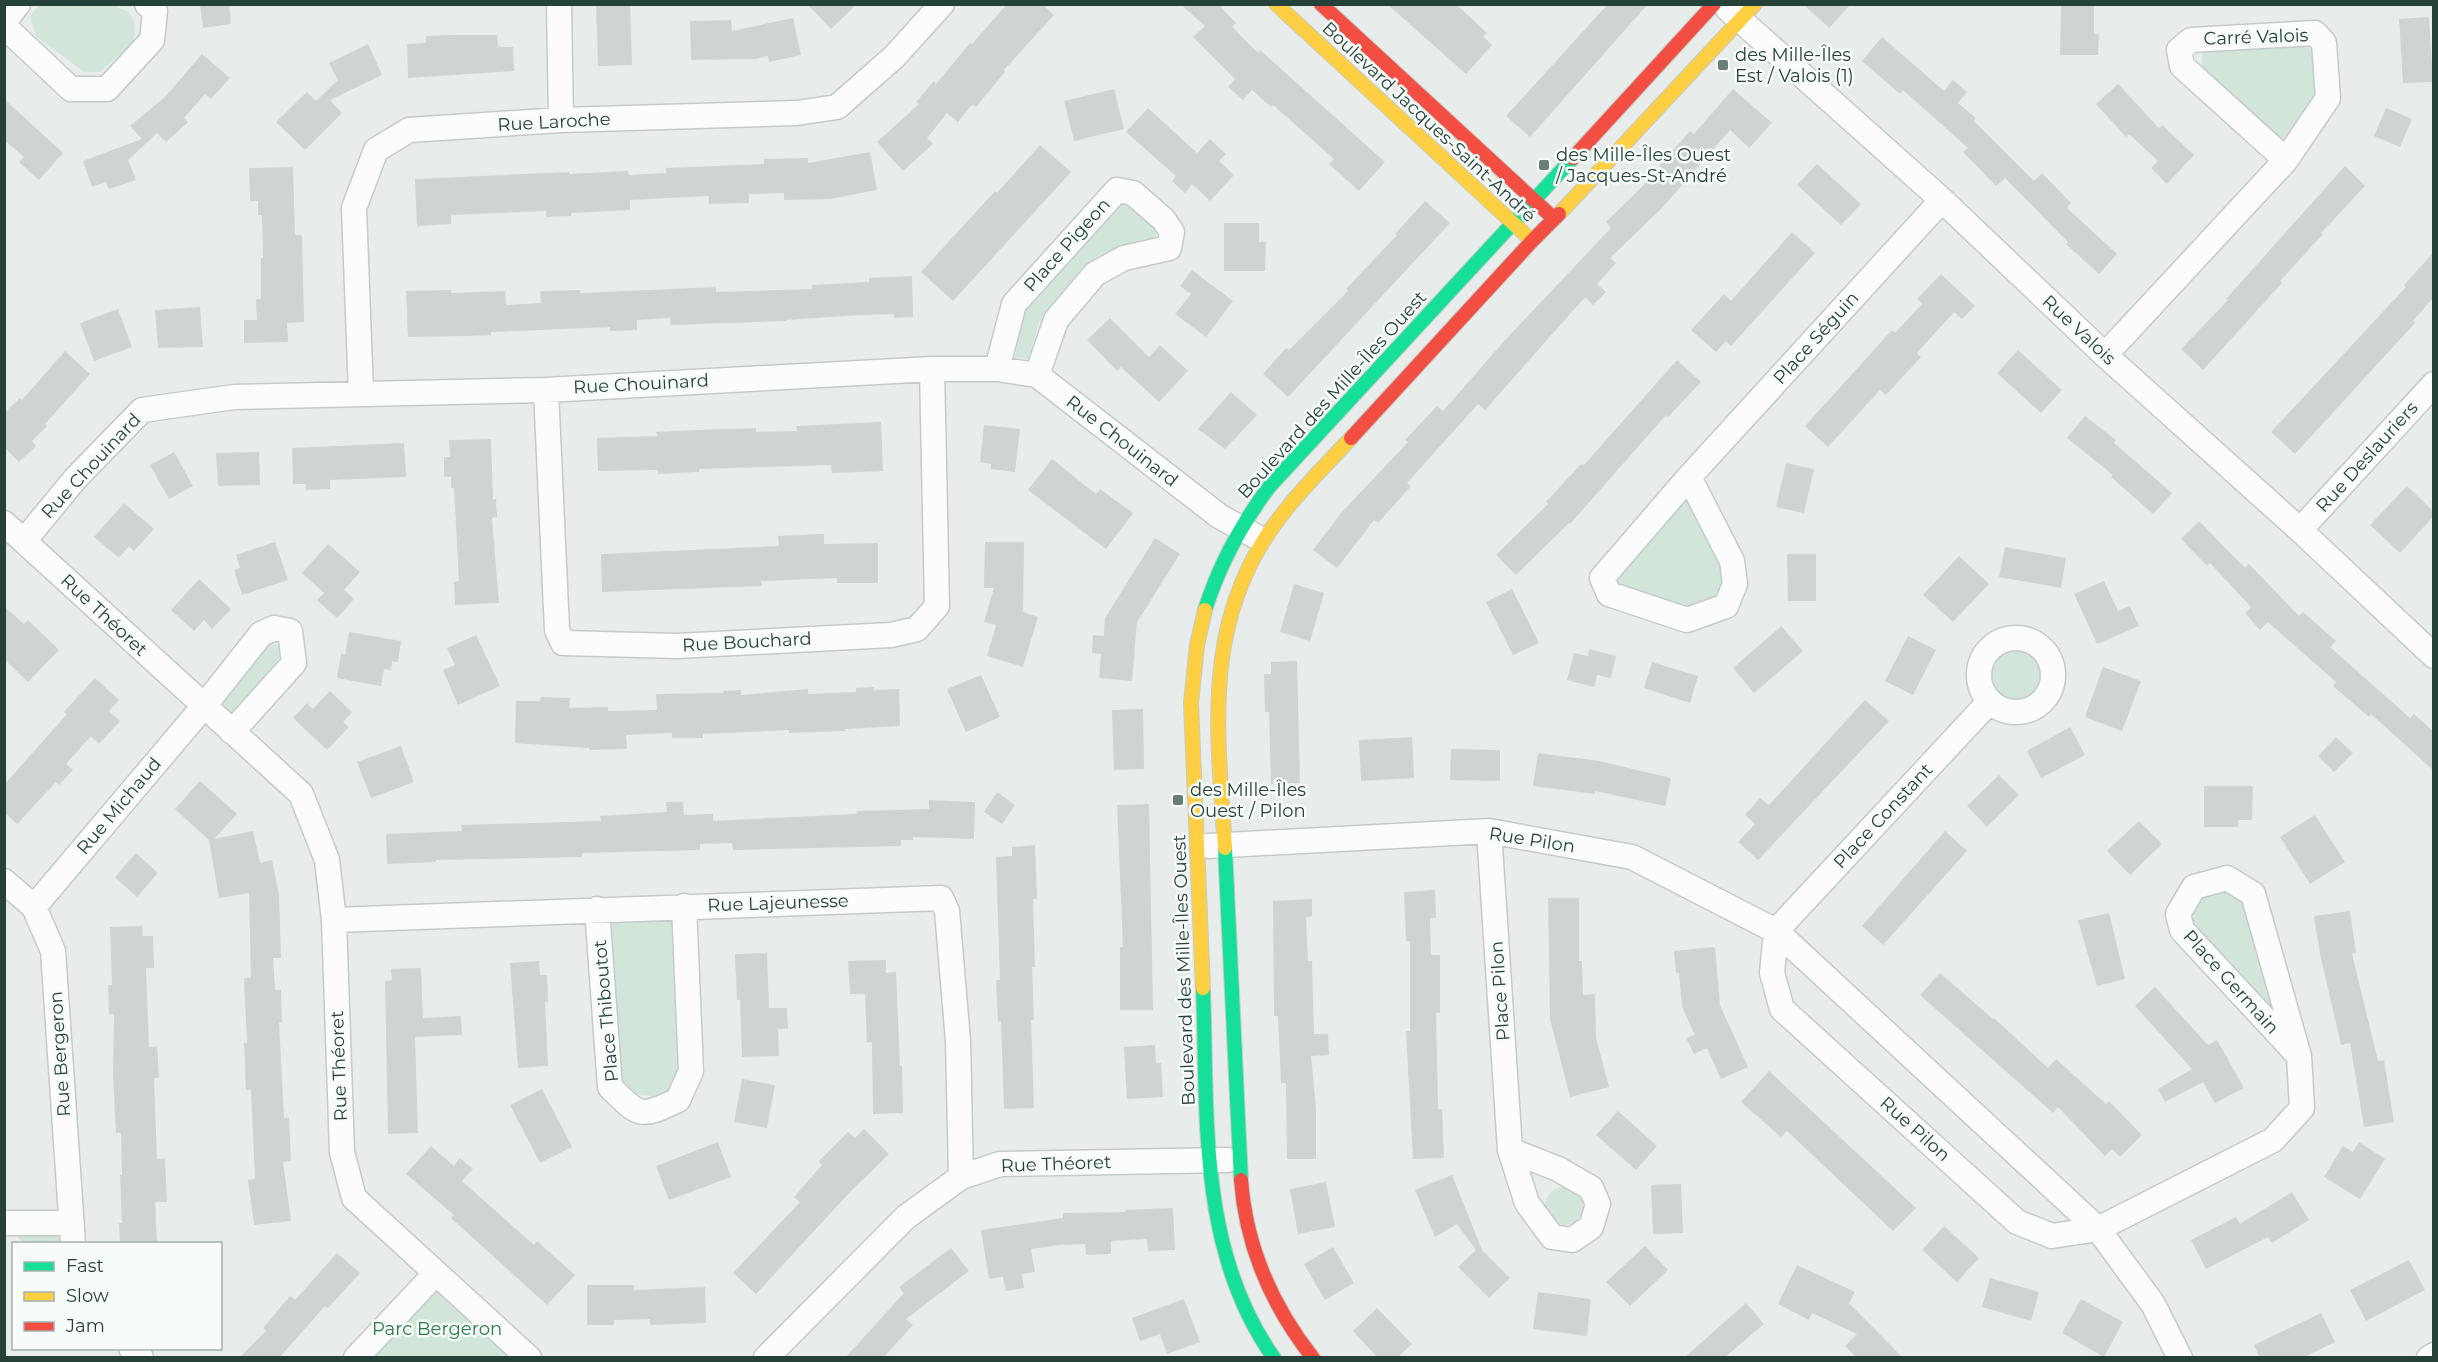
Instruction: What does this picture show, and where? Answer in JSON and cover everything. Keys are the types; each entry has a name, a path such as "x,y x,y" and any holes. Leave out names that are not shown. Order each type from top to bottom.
{"street":[{"path":"4,22 18,4"},
{"path":"4,26 71,89 107,89 152,40 155,11 147,4"},
{"path":"559,4 561,120"},
{"name":"Rue Laroche","path":"361,393 354,208 376,150 409,130 561,120 797,113 837,107 894,57 942,4"},
{"name":"Boulevard Jacques-Saint-André","path":"1276,4 1532,241"},
{"name":"Boulevard Jacques-Saint-André","path":"1321,4 1555,220"},
{"name":"Boulevard des Mille-Îles Ouest","path":"1274,1358 1250,1319 1229,1269 1214,1209 1210,1161 1191,703 1192,666 1200,626 1212,585 1240,528 1280,473 1714,4"},
{"name":"Rue Valois","path":"1723,4 1748,13 2105,355 2300,530 2433,656"},
{"path":"1312,1358 1284,1319 1258,1265 1244,1210 1239,1160 1218,697 1222,649 1235,599 1249,565 1263,540 1299,493 1532,241 1555,220 1748,13"},
{"name":"Carré Valois","path":"2105,355 2286,160 2328,98 2324,43 2315,33 2191,40 2179,50 2182,66 2286,160"},
{"name":"Place Pigeon","path":"998,369 1014,304 1117,190 1133,193 1163,219 1172,232 1169,248 1124,258 1095,274 1056,320 1036,375"},
{"name":"Place Séguin","path":"1689,477 1732,561 1735,584 1726,606 1687,620 1609,594 1602,578 1689,477 1942,200"},
{"name":"Rue Chouinard","path":"24,541 75,479 142,410 234,397 546,390 932,369 998,369 1036,375 1219,516 1263,540"},
{"name":"Rue Bouchard","path":"546,390 557,630 563,643 677,646 891,635 917,629 937,606 932,369"},
{"name":"Rue Deslauriers","path":"2300,530 2433,384"},
{"name":"Rue Théoret","path":"4,523 301,794 327,860 334,920 342,1152 354,1198 529,1358"},
{"path":"204,706 261,634 274,628 290,631 294,663 232,732"},
{"name":"Place Constant","path":"1776,931 1990,701"},
{"name":"Rue Michaud","path":"34,907 204,706"},
{"name":"Rue Pilon","path":"1197,847 1490,831 1632,857 1776,931 2098,1229 2153,1304 2180,1358"},
{"name":"Place Pilon","path":"1490,831 1510,1150"},
{"name":"Place Germain","path":"2098,1229 2273,1140 2302,1108 2299,1056 2253,894 2227,878 2194,887 2178,914 2182,930 2299,1056"},
{"name":"Rue Bergeron","path":"4,881 34,907 52,951 72,1233"},
{"name":"Rue Lajeunesse","path":"334,920 941,898 947,911 958,1041 961,1177"},
{"name":"Place Thiboutot","path":"597,909 610,1088 633,1110 649,1113 678,1100 691,1071 684,906"},
{"name":"Rue Pilon","path":"1776,931 1772,973 1782,1009 2017,1222 2052,1236 2098,1229"},
{"name":"Rue Théoret","path":"766,1358 906,1216 961,1177 1000,1164 1239,1160"},
{"path":"4,1223 72,1233"},
{"path":"356,1358 435,1274"},
{"path":"2429,1358 2433,1355"}],"green space":[{"path":"39,5 113,5 129,12 135,25 134,41 100,72 84,72 36,36 30,16"},
{"path":"2299,43 2310,49 2317,92 2309,114 2286,138 2273,135 2212,80 2202,65 2203,51"},
{"path":"1131,204 1156,228 1155,240 1099,255 1039,323 1029,359 1015,357 1025,307 1116,206"},
{"path":"1686,494 1727,566 1723,600 1686,614 1618,590 1612,578"},
{"path":"273,643 279,646 281,656 232,717 217,705 265,645"},
{"path":"2016,643 2028,645 2039,652 2046,663 2048,675 2046,687 2039,698 2028,705 2016,707 2004,705 1993,698 1986,687 1984,675 1986,663 1993,652 2004,645"},
{"path":"2229,887 2244,900 2281,1025 2189,926 2188,918 2202,893"},
{"path":"674,918 682,1067 673,1088 653,1096 626,1093 620,1081 609,921"},
{"path":"1564,1187 1577,1193 1583,1206 1577,1219 1564,1225 1551,1219 1545,1206 1551,1193"},
{"path":"9,1229 64,1229 66,1242 23,1242"},
{"name":"Parc Bergeron","path":"436,1289 511,1358 374,1358"}],"building":[{"path":"200,4 229,4 231,24 203,28"},
{"path":"596,4 630,4 632,65 598,66"},
{"path":"807,4 857,4 831,29"},
{"path":"1007,4 1042,4 1054,15 1004,70 1005,72 976,107 972,105 958,122 947,113 927,138 933,144 903,171 877,142 919,104 916,102 934,81 936,84"},
{"path":"1180,4 1218,4 1236,23 1232,27 1258,53 1260,50 1385,162 1359,191 1329,164 1334,159 1273,105 1271,107 1252,90 1243,100 1228,87 1235,79 1193,37 1205,26"},
{"path":"1387,4 1456,4 1487,33 1483,36 1492,45 1466,74"},
{"path":"1608,4 1648,4 1530,137 1506,116"},
{"path":"1803,4 1851,4 1829,28"},
{"path":"2061,4 2094,4 2094,34 2099,34 2098,55 2060,55"},
{"path":"2429,17 2433,82 2403,83 2399,19"},
{"path":"793,18 801,55 769,62 768,56 755,59 691,60 690,21 731,20 732,31"},
{"path":"497,35 498,47 513,47 514,71 408,78 407,44 426,43 426,36"},
{"path":"1882,37 1944,91 1953,80 1967,92 1958,103 1976,118 1974,121 2034,181 2042,173 2071,203 2067,208 2117,254 2099,274 2066,244 2068,242 2005,178 1996,186 1963,152 1968,148 1903,90 1900,94 1862,61"},
{"path":"368,44 382,75 330,100 342,113 305,150 276,122 307,92 316,101 338,80 329,63"},
{"path":"202,54 230,78 211,99 205,94 184,118 188,122 166,142 157,133 128,160 136,180 109,189 106,182 92,187 83,161 142,139 130,126 165,97"},
{"path":"2118,84 2159,128 2162,125 2194,155 2167,184 2151,168 2158,161 2129,134 2126,137 2096,104"},
{"path":"1114,89 1124,129 1074,141 1064,101"},
{"path":"1733,89 1772,123 1749,148 1730,130 1663,207 1610,258 1616,263 1597,284 1606,292 1593,305 1585,297 1485,410 1478,404 1407,483 1411,486 1378,523 1374,520 1337,568 1313,550 1341,513 1408,442 1405,440 1437,406 1443,411 1506,339 1611,228 1606,222 1661,168 1659,166 1690,131 1694,134"},
{"path":"4,99 63,153 39,180 19,162 24,157 4,140"},
{"path":"1148,108 1197,153 1210,139 1226,154 1219,161 1234,175 1210,201 1192,184 1185,193 1172,181 1176,176 1126,132"},
{"path":"2386,108 2412,119 2400,147 2374,136"},
{"path":"1040,145 1071,172 953,301 921,272"},
{"path":"870,152 877,190 830,199 784,200 784,193 749,194 749,203 709,204 709,196 630,200 630,210 571,213 571,216 546,217 546,211 451,215 451,224 417,226 415,179 569,172 569,174 628,171 629,175 666,173 666,168 764,164 764,159 808,158 808,163"},
{"path":"1817,164 1861,204 1841,225 1797,185"},
{"path":"2345,166 2365,186 2321,233 2323,234 2280,281 2282,283 2203,370 2181,349 2228,300 2226,299"},
{"path":"293,167 295,235 302,235 304,322 287,323 288,342 244,343 244,320 257,320 256,299 261,299 261,258 263,258 262,215 258,215 258,201 250,201 249,168"},
{"path":"1425,201 1450,223 1288,397 1263,374 1286,348 1289,350 1348,291 1346,289 1397,235 1395,234"},
{"path":"1224,223 1259,223 1259,242 1266,242 1265,271 1224,271"},
{"path":"1792,232 1815,253 1731,346 1726,341 1716,352 1691,330 1724,294 1731,301"},
{"path":"2433,253 2433,298 2413,321 2415,323 2295,454 2271,432 2406,287 2404,285"},
{"path":"1192,270 1233,301 1206,337 1175,314 1191,294 1180,286"},
{"path":"1941,274 1975,306 1962,319 1954,312 1917,353 1921,357 1886,395 1880,390 1828,447 1805,426 1892,330 1895,333 1922,304 1917,299"},
{"path":"912,276 913,317 894,318 894,314 860,315 786,321 671,325 670,318 637,320 637,330 610,331 610,327 491,332 491,335 408,337 406,291 451,290 451,293 505,291 506,305 541,303 540,291 580,290 580,293 716,287 716,292 812,289 812,285 869,282 869,278"},
{"path":"200,307 203,347 158,348 155,310"},
{"path":"118,309 132,347 94,361 80,323"},
{"path":"1110,318 1149,357 1160,345 1188,371 1159,402 1121,367 1117,371 1087,340"},
{"path":"2018,350 2062,390 2041,413 1997,373"},
{"path":"65,351 90,374 45,424 47,426 32,441 36,446 19,462 4,447 4,413 20,398 22,400"},
{"path":"1677,360 1701,382 1668,417 1666,415 1570,524 1516,575 1496,555 1548,504 1546,502 1581,464 1584,465"},
{"path":"1231,392 1257,415 1225,449 1198,429"},
{"path":"2085,416 2116,440 2114,443 2172,493 2153,514 2111,477 2113,475 2067,438"},
{"path":"881,422 883,471 832,473 831,465 699,469 699,472 658,474 658,470 598,471 597,438 657,436 656,432 697,430 756,428 756,432 797,431 796,426"},
{"path":"984,425 1020,429 1015,472 991,469 991,464 980,462"},
{"path":"491,439 493,499 496,499 497,517 492,518 499,603 455,605 454,582 459,581 454,488 451,488 451,477 444,477 444,457 450,457 449,440"},
{"path":"404,443 406,477 330,480 330,489 306,490 306,484 293,484 292,448"},
{"path":"174,452 193,486 169,499 150,465"},
{"path":"259,452 260,485 218,486 216,453"},
{"path":"1052,459 1096,494 1100,489 1133,513 1106,549 1028,490"},
{"path":"1786,463 1814,469 1804,513 1776,507"},
{"path":"2407,486 2433,511 2433,517 2400,553 2370,525"},
{"path":"124,503 154,529 134,551 129,546 119,558 94,537"},
{"path":"2199,521 2245,568 2249,564 2299,616 2303,612 2336,641 2330,647 2410,718 2414,714 2433,731 2433,770 2371,714 2369,717 2333,686 2336,682 2268,622 2260,630 2245,613 2251,607 2210,563 2207,566 2181,539"},
{"path":"824,534 824,544 878,543 878,583 837,583 837,578 761,581 762,586 602,592 601,554 779,546 778,536"},
{"path":"1155,538 1180,554 1137,622 1132,681 1099,678 1101,654 1092,653 1093,635 1104,636 1105,618"},
{"path":"275,542 288,580 242,595 234,570 240,568 236,555"},
{"path":"985,542 1024,542 1023,612 1038,617 1023,667 987,656 996,625 984,622 994,588 984,588"},
{"path":"328,544 360,572 344,590 354,599 337,618 317,600 324,593 302,573"},
{"path":"2005,547 2066,558 2061,588 1999,577"},
{"path":"1787,554 1816,554 1816,601 1788,601"},
{"path":"1959,556 1989,584 1953,622 1923,595"},
{"path":"199,579 231,609 212,629 204,620 194,631 171,610"},
{"path":"2104,581 2118,611 2130,606 2139,626 2097,644 2074,594"},
{"path":"1294,584 1324,593 1310,641 1280,632"},
{"path":"1512,589 1539,643 1513,655 1486,602"},
{"path":"4,606 24,624 28,620 59,650 28,682 4,659"},
{"path":"1781,626 1803,651 1754,693 1733,668"},
{"path":"349,632 401,641 398,662 392,661 391,670 384,669 381,686 337,678 341,654 345,655"},
{"path":"476,635 500,686 458,705 443,670 455,665 447,648"},
{"path":"1908,636 1936,650 1913,695 1885,681"},
{"path":"1589,649 1616,656 1611,678 1597,675 1594,687 1567,680 1574,653 1588,656"},
{"path":"1297,661 1300,783 1271,784 1269,712 1265,712 1264,674 1271,674 1271,662"},
{"path":"1652,662 1698,676 1690,703 1644,688"},
{"path":"2103,667 2141,681 2122,731 2085,717"},
{"path":"981,675 1000,717 966,732 947,689"},
{"path":"95,678 119,700 109,711 120,721 99,744 91,736 66,764 73,770 59,785 56,782 17,824 4,812 4,785 67,714 64,712"},
{"path":"874,687 874,690 899,689 900,726 845,729 845,731 789,733 789,730 703,734 703,738 672,738 672,733 626,735 627,749 589,750 589,748 515,743 516,701 540,701 541,697 570,698 569,708 608,707 608,711 657,710 656,694 724,693 723,691 741,690 741,695 808,689 808,694 856,692 856,688"},
{"path":"330,691 352,712 343,722 349,727 327,750 293,718 307,703 313,709"},
{"path":"1865,700 1889,721 1758,860 1738,842 1755,824 1745,815 1760,798 1769,805"},
{"path":"1143,709 1144,769 1114,770 1112,710"},
{"path":"2070,727 2085,755 2041,778 2027,751"},
{"path":"1412,737 1414,778 1361,781 1359,740"},
{"path":"2336,737 2353,753 2334,772 2318,756"},
{"path":"401,746 414,782 371,798 357,762"},
{"path":"1451,749 1500,750 1500,781 1450,780"},
{"path":"1538,753 1599,761 1671,778 1665,806 1595,791 1595,794 1533,786"},
{"path":"1999,775 2019,795 1987,827 1967,806"},
{"path":"200,781 237,814 214,839 253,831 260,863 272,860 279,894 281,958 273,958 275,990 281,990 282,1022 279,1023 284,1118 289,1118 291,1161 283,1162 291,1221 254,1225 248,1180 255,1179 251,1090 246,1090 244,1043 247,1043 244,978 251,978 249,893 219,898 209,840 175,809"},
{"path":"2204,786 2253,786 2252,820 2238,820 2238,827 2204,827"},
{"path":"997,792 1015,805 1002,824 984,812"},
{"path":"929,800 975,802 974,839 913,837 913,840 901,840 901,846 733,850 732,843 700,844 700,850 582,853 582,857 436,860 436,862 387,864 386,834 462,831 461,825 601,821 600,816 667,812 666,802 683,802 684,815 713,814 713,821 857,814 857,811 929,809"},
{"path":"1149,804 1153,1010 1120,1010 1120,947 1123,947 1117,805"},
{"path":"2315,815 2345,862 2310,884 2280,837"},
{"path":"2139,821 2162,844 2130,875 2107,851"},
{"path":"1945,831 1967,851 1883,945 1862,926"},
{"path":"1035,845 1037,899 1033,899 1035,967 1032,967 1034,1020 1031,1020 1034,1108 1004,1109 1001,1021 998,1022 996,980 1000,980 996,857 1012,856 1012,847"},
{"path":"136,853 158,873 137,897 115,877"},
{"path":"1435,890 1436,918 1430,918 1431,955 1440,955 1440,1013 1436,1013 1438,1109 1442,1109 1444,1158 1413,1159 1406,1031 1410,1031 1410,941 1406,941 1404,892"},
{"path":"1548,898 1579,898 1579,961 1582,961 1583,995 1595,994 1596,1038 1609,1087 1570,1097 1550,1019"},
{"path":"1312,899 1312,916 1306,917 1308,961 1312,961 1314,1034 1328,1034 1329,1055 1311,1056 1316,1108 1316,1159 1287,1159 1286,1083 1281,1083 1278,1016 1274,1016 1273,901"},
{"path":"2350,911 2356,953 2352,954 2378,1061 2384,1060 2394,1122 2364,1127 2350,1043 2341,1045 2320,954 2314,916"},
{"path":"2109,913 2125,979 2097,986 2078,920"},
{"path":"142,926 143,936 153,936 154,968 146,968 149,1047 157,1047 159,1078 154,1078 157,1159 165,1159 167,1202 155,1202 157,1242 120,1242 119,1223 122,1223 121,1133 116,1133 113,1076 114,1014 109,1014 108,985 112,985 110,927"},
{"path":"1715,947 1720,1005 1748,1067 1721,1079 1707,1048 1694,1054 1686,1038 1695,1035 1682,1007 1679,973 1676,973 1674,951"},
{"path":"767,953 769,1008 787,1008 788,1029 778,1029 779,1056 742,1057 740,1000 737,1000 735,954"},
{"path":"886,960 886,973 896,972 903,1113 873,1114 872,1042 867,1043 865,994 850,994 848,961"},
{"path":"539,961 540,975 547,975 548,1002 545,1002 548,1066 518,1068 510,963"},
{"path":"421,968 423,1018 461,1016 462,1035 415,1037 418,1133 388,1134 385,981 392,980 391,969"},
{"path":"1940,973 1994,1018 2048,1068 2056,1059 2106,1104 2109,1101 2142,1135 2120,1157 2112,1149 2105,1156 2058,1107 2053,1113 1920,995"},
{"path":"2155,987 2208,1045 2217,1040 2244,1088 2215,1103 2203,1082 2165,1102 2158,1089 2192,1069 2135,1006"},
{"path":"1155,1045 1156,1063 1161,1063 1163,1097 1127,1099 1124,1047"},
{"path":"1769,1071 1916,1208 1893,1231 1787,1131 1781,1137 1741,1102"},
{"path":"742,1079 775,1085 767,1128 734,1122"},
{"path":"542,1089 572,1147 540,1163 510,1105"},
{"path":"1618,1111 1657,1146 1636,1170 1596,1135"},
{"path":"864,1129 889,1154 850,1192 756,1294 733,1273 800,1202 794,1197 822,1165 819,1161 848,1132 855,1138"},
{"path":"718,1142 731,1177 669,1200 656,1166"},
{"path":"2359,1142 2385,1159 2360,1199 2324,1177 2343,1146 2353,1152"},
{"path":"431,1146 454,1166 460,1158 473,1169 462,1181 534,1245 537,1241 575,1275 547,1305 451,1218 454,1215 406,1174"},
{"path":"1452,1175 1482,1250 1510,1278 1489,1298 1458,1267 1476,1250 1457,1224 1435,1237 1415,1190"},
{"path":"1326,1182 1335,1227 1298,1234 1290,1189"},
{"path":"1681,1184 1683,1233 1653,1234 1651,1185"},
{"path":"2292,1192 2309,1220 2272,1243 2268,1237 2206,1269 2191,1240 2236,1217 2240,1224"},
{"path":"1173,1208 1175,1250 1148,1251 1147,1239 1111,1241 1111,1254 1086,1255 1085,1244 1031,1249 1035,1272 1022,1274 1024,1288 1006,1291 1003,1277 989,1279 981,1230 1063,1218 1063,1213 1125,1212 1125,1210"},
{"path":"1944,1226 1979,1258 1957,1282 1922,1250"},
{"path":"1645,1246 1668,1270 1630,1306 1606,1282"},
{"path":"1333,1247 1354,1283 1325,1300 1304,1264"},
{"path":"951,1248 969,1271 906,1319 913,1325 883,1358 845,1358 904,1293 899,1287"},
{"path":"337,1253 360,1273 328,1308 325,1306 279,1358 239,1358 266,1331 263,1328 290,1296 295,1300"},
{"path":"2409,1260 2425,1290 2366,1321 2350,1290"},
{"path":"1797,1265 1855,1292 1849,1303 1903,1358 1857,1358 1845,1346 1857,1334 1812,1313 1809,1320 1778,1304"},
{"path":"1990,1278 2039,1292 2031,1321 1982,1307"},
{"path":"587,1285 634,1285 634,1290 705,1287 706,1323 650,1325 650,1319 614,1320 614,1325 587,1325"},
{"path":"1538,1292 1591,1299 1587,1336 1533,1329"},
{"path":"1184,1299 1200,1342 1167,1354 1160,1334 1140,1341 1132,1318"},
{"path":"2081,1299 2123,1322 2104,1357 2062,1333"},
{"path":"1746,1303 1764,1324 1724,1358 1684,1358"},
{"path":"1377,1308 1412,1344 1397,1358 1378,1358 1353,1331"},
{"path":"2321,1313 2335,1342 2302,1358 2260,1358 2254,1345"}],"traffic: fast":[{"path":"1205,610 1232,546 1269,487 1573,158"},
{"path":"1225,848 1241,1180"},
{"path":"1203,988 1207,1132 1219,1227 1231,1272 1249,1316 1274,1358"}],"traffic: slow":[{"path":"1276,4 1528,237"},
{"path":"1559,214 1755,4"},
{"path":"1225,848 1219,759 1220,673 1227,631 1239,591 1257,551 1284,512 1351,438"},
{"path":"1203,988 1191,703 1197,645 1205,610"}],"traffic: jam":[{"path":"1321,4 1549,214"},
{"path":"1573,158 1714,4"},
{"path":"1351,438 1559,214"},
{"path":"1241,1180 1255,1252 1285,1318 1313,1358"}],"place":[{"name":"des Mille-Îles Est / Valois (1)","path":"1723,65"},
{"name":"des Mille-Îles Ouest / Jacques-St-André","path":"1544,165"},
{"name":"des Mille-Îles Ouest / Pilon","path":"1178,800"}]}
